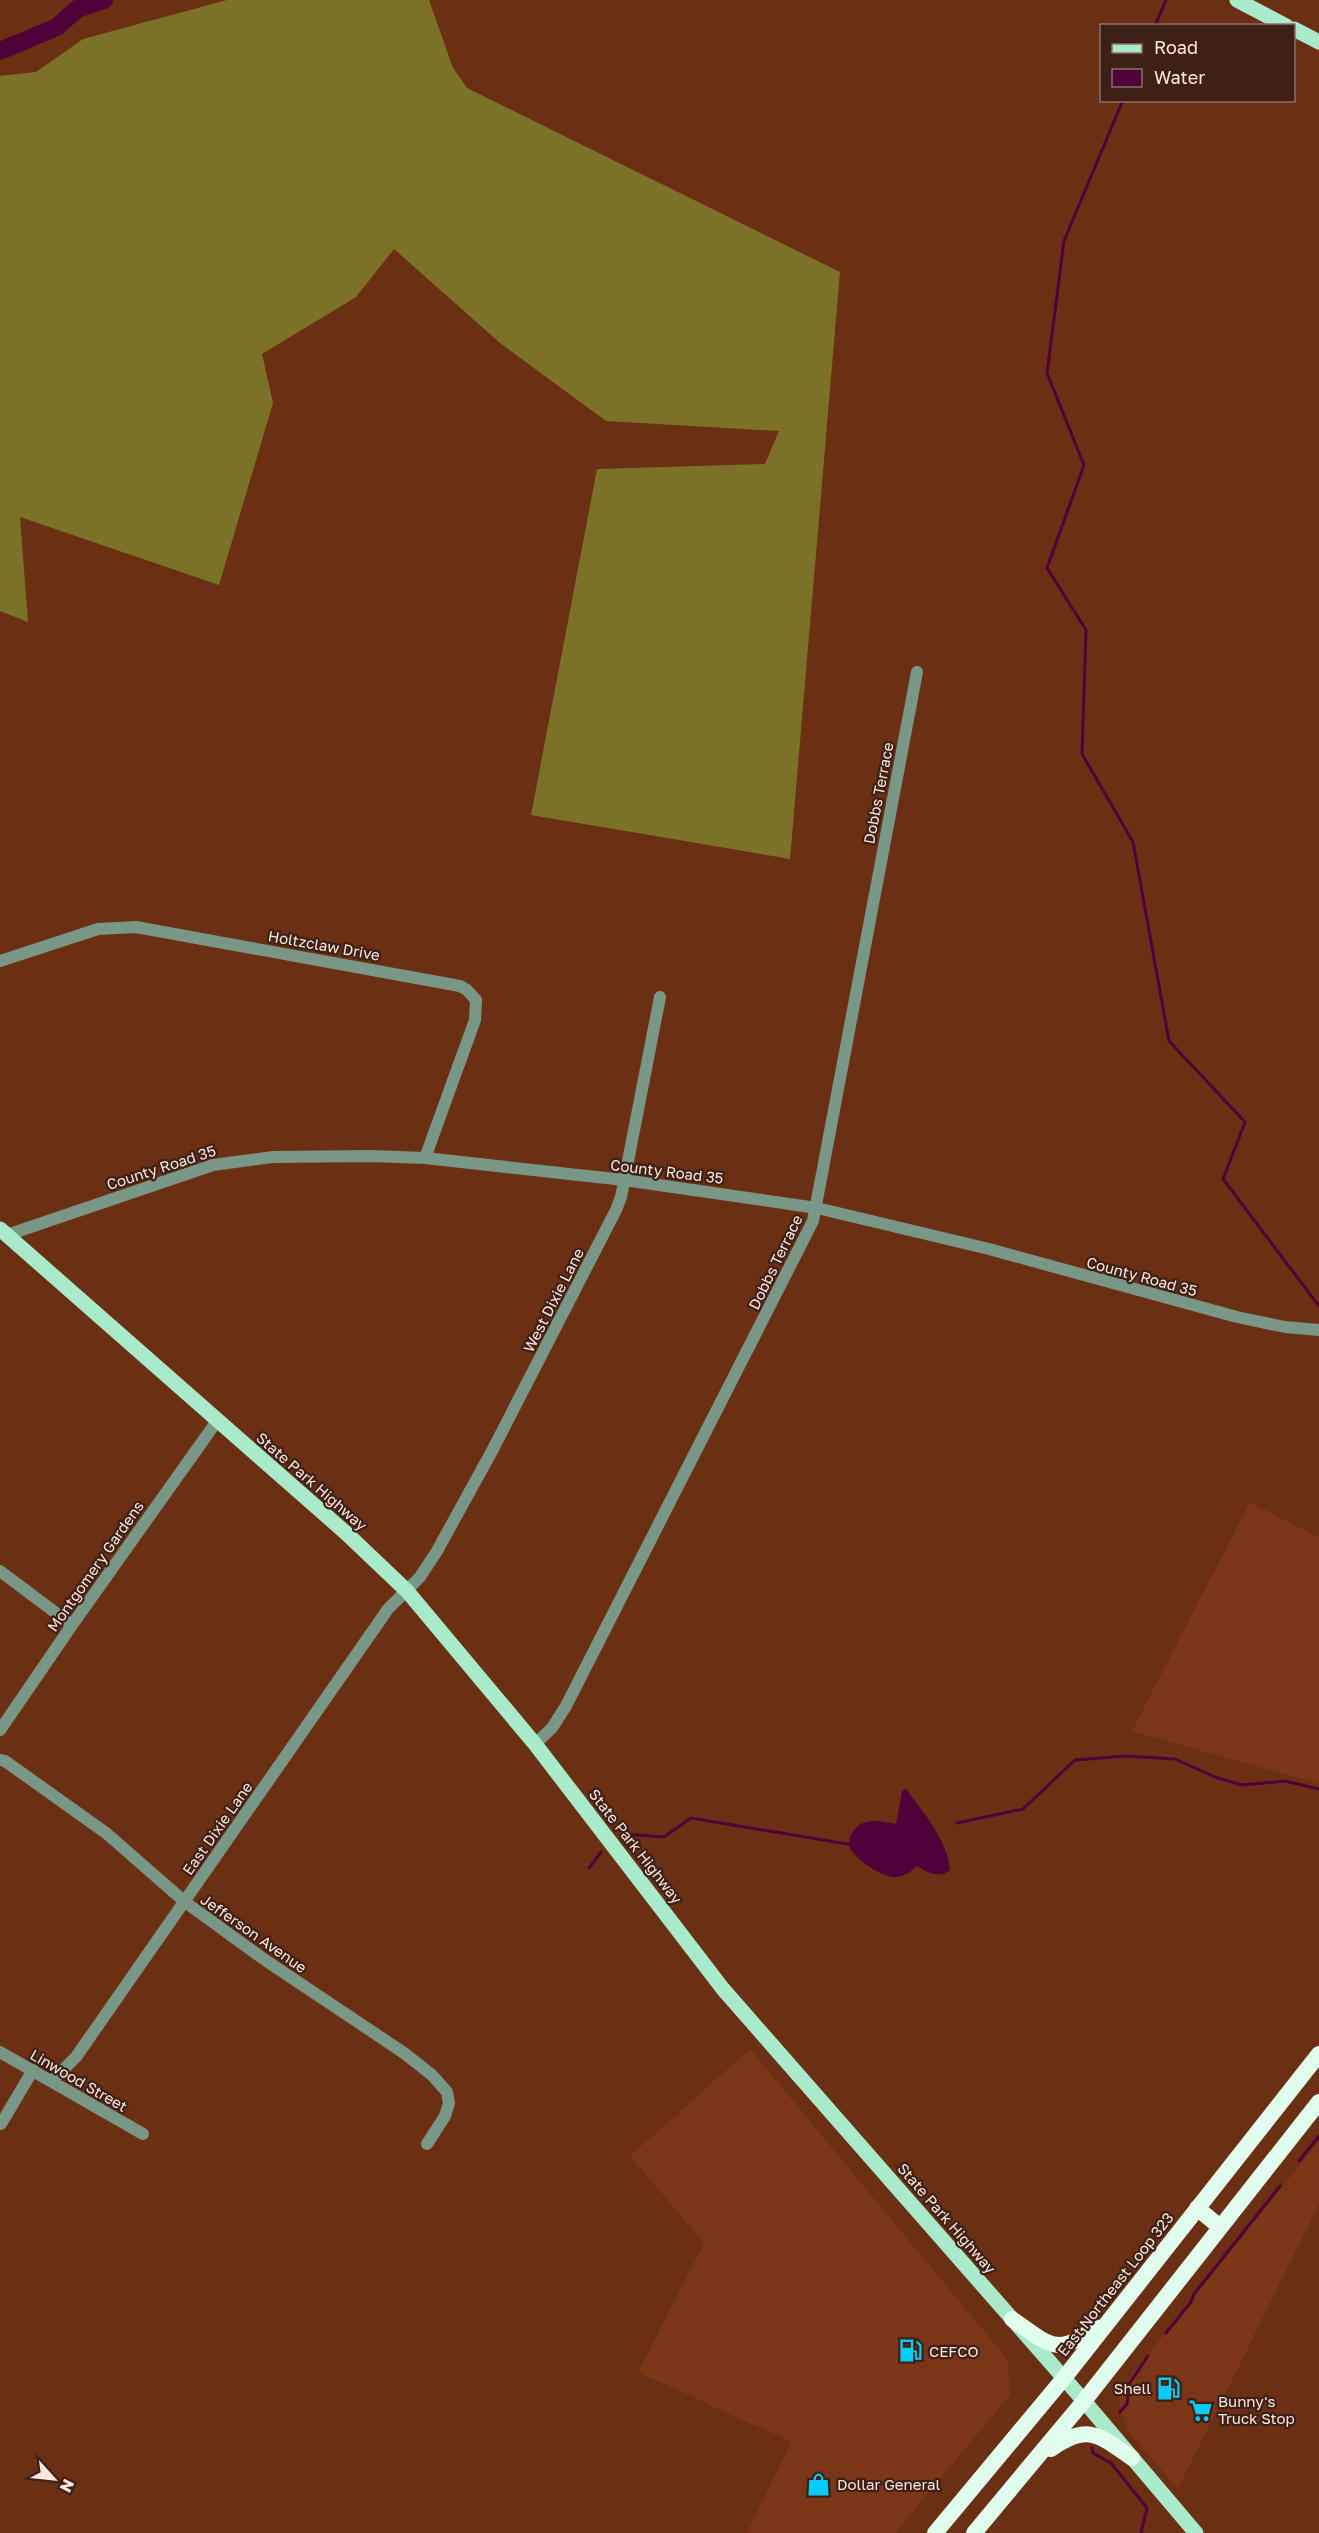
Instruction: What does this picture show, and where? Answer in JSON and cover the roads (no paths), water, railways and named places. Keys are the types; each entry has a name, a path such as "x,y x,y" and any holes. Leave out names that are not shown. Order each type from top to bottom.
{"highway":[{"name":"East Northeast Loop 323","path":"935,2533 1064,2378 1319,2054"},
{"path":"974,2533 1084,2401 1319,2102"},
{"path":"1197,2208 1220,2227"},
{"path":"1012,2319 1046,2342 1064,2346 1082,2339 1121,2305"},
{"path":"1036,2460 1067,2438 1086,2434 1104,2439 1132,2458"}],"main road":[{"path":"1237,0 1283,24"},
{"path":"1295,30 1319,42"},
{"name":"State Park Highway","path":"4,1232 346,1533 407,1591 535,1744 723,1989 1084,2401 1196,2533"}],"street":[{"name":"Dobbs Terrace","path":"535,1744 552,1728 566,1706 808,1232 817,1208 832,1114 916,672"},
{"name":"Holtzclaw Drive","path":"0,961 98,928 136,927 460,986 476,1000 475,1020 425,1158"},
{"name":"West Dixie Lane","path":"407,1591 434,1557 492,1451 616,1210 660,997"},
{"name":"County Road 35","path":"4,1232 223,1163 273,1157 425,1158 624,1180 817,1208 989,1249 1237,1317 1319,1330"},
{"name":"Montgomery Gardens","path":"0,1730 217,1421"},
{"path":"0,1571 72,1625"},
{"name":"East Dixie Lane","path":"52,2081 82,2049 388,1609 407,1591"},
{"name":"Jefferson Avenue","path":"0,1760 5,1761 106,1833 185,1902 265,1960 404,2053 440,2082 447,2092 449,2103 445,2116 428,2144"},
{"name":"Linwood Street","path":"0,2052 143,2134"},
{"path":"1,2124 33,2070"}],"water":[{"path":"906,1789 927,1817 945,1848 950,1870 946,1873 938,1875 917,1866 903,1876 891,1877 871,1868 850,1848 850,1837 855,1829 865,1822 896,1824 902,1791"}],"waterway":[{"path":"0,51 57,27 77,9 104,0"},
{"path":"1156,24 1166,0"},
{"path":"1122,102 1064,241 1047,373 1084,465 1047,568 1086,630 1082,754 1133,842 1169,1041 1245,1122 1223,1179 1319,1306"},
{"path":"957,1823 1023,1809 1075,1760 1126,1756 1175,1759 1215,1777 1242,1785 1285,1781 1319,1789"},
{"path":"623,1834 664,1837 691,1818 853,1845"},
{"path":"589,1868 601,1852"},
{"path":"1299,2161 1319,2136"},
{"path":"1166,2333 1280,2186"},
{"path":"1120,2412 1127,2404 1129,2384 1148,2356"},
{"path":"1092,2448 1093,2453 1111,2463 1147,2508 1141,2533"}],"place":[{"name":"CEFCO","path":"911,2351"},
{"name":"Shell","path":"1169,2388"},
{"name":"Bunny's Truck Stop","path":"1200,2410"},
{"name":"Dollar General","path":"819,2484"}]}
